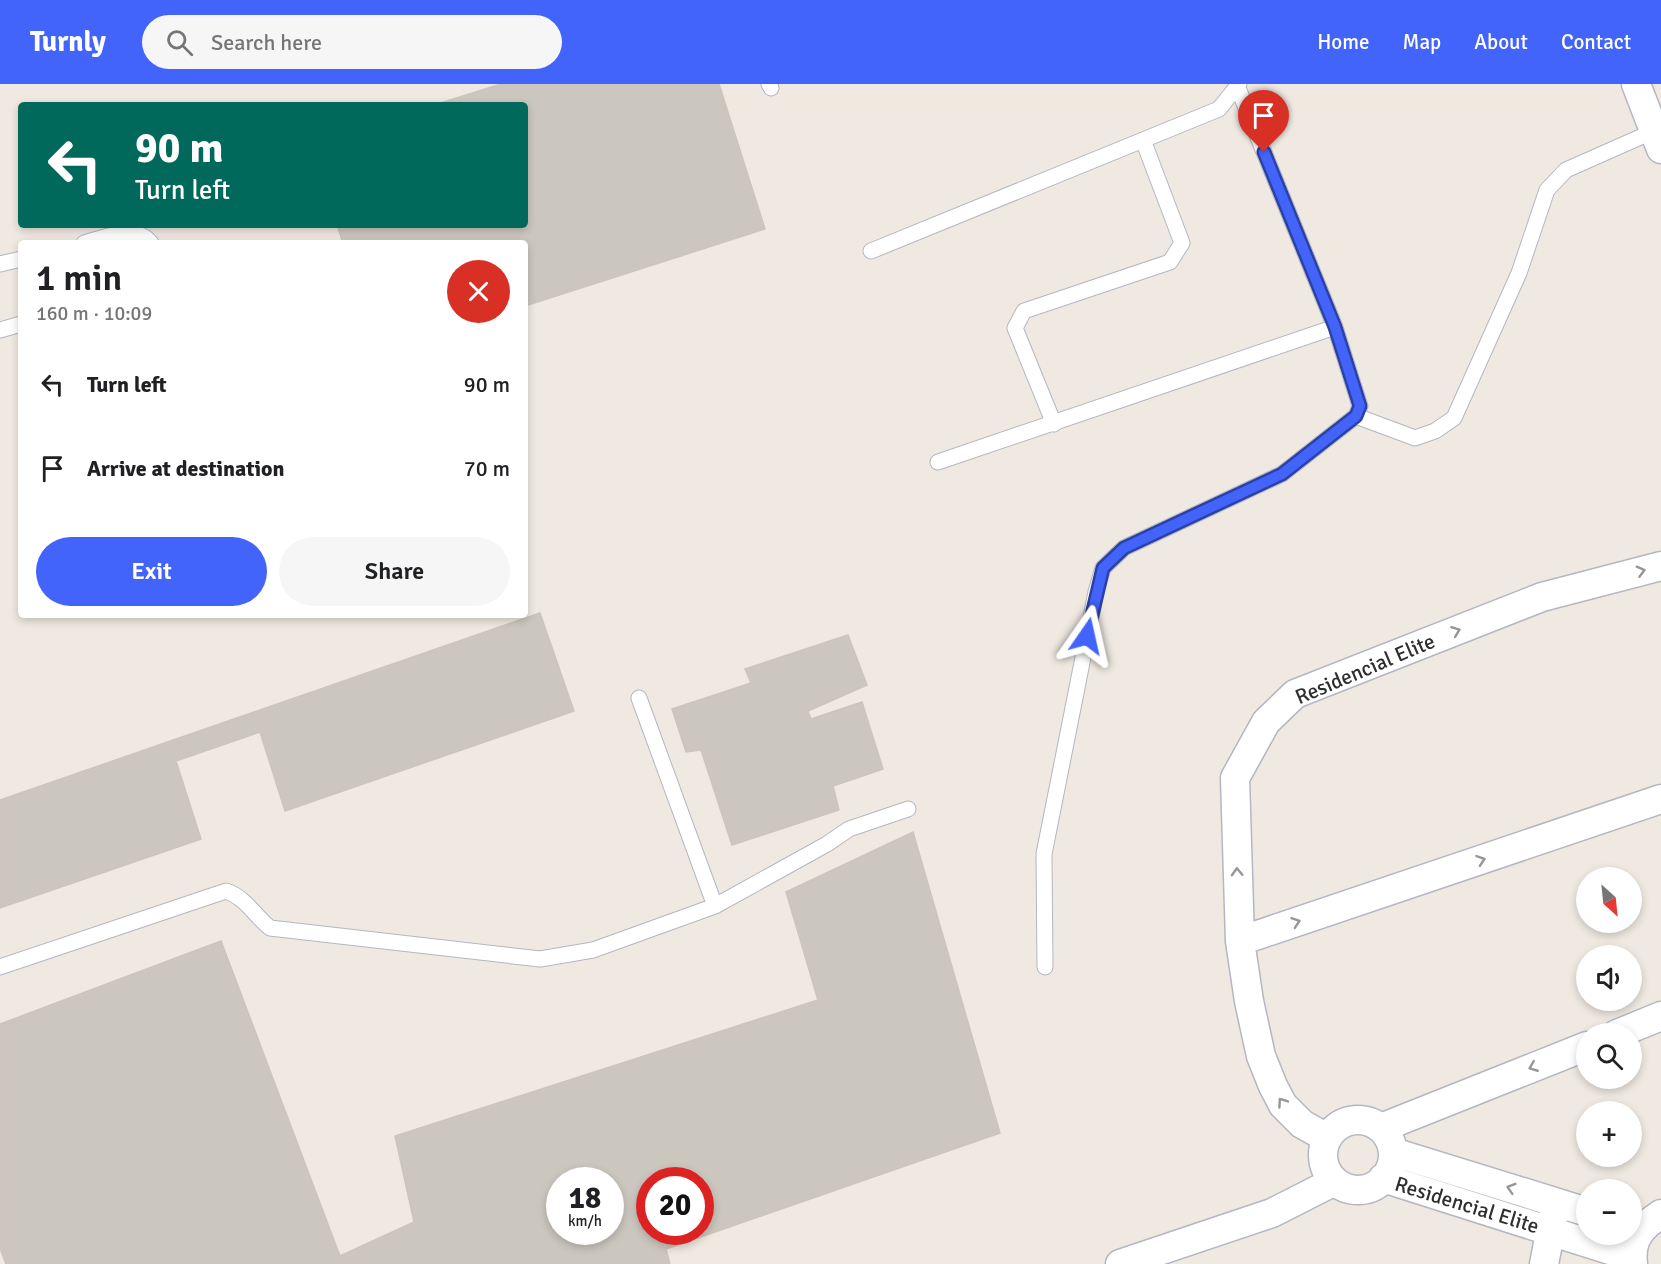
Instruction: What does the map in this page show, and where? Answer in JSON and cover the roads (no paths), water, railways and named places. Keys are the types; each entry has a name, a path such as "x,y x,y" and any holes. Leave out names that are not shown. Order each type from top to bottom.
{"street":[{"path":"1636,84 1658,140"},
{"name":"Residencial Elite","path":"1327,1138 1302,1124 1283,1105 1273,1086 1261,1056 1249,1001 1240,941 1235,778 1266,722 1295,694 1542,597 1661,566"},
{"path":"1240,941 1661,799"},
{"path":"1642,1024 1661,1016"},
{"path":"1386,1153 1371,1122 1352,1120 1335,1128 1327,1138 1323,1149 1323,1161 1327,1172 1335,1181 1347,1188 1360,1189 1373,1186 1386,1153 1576,1052"},
{"name":"Residencial Elite","path":"1386,1153 1576,1208"},
{"name":"Residencial Elite","path":"1386,1153 1551,1231 1634,1246"},
{"path":"1120,1264 1272,1213 1335,1181"},
{"name":"Residencial Elite","path":"1544,1264 1557,1202"},
{"path":"1634,1246 1661,1214"}],"lane":[{"path":"871,251 1219,109 1238,86 1335,327 1360,406 1356,416 1282,474 1124,548 1103,568 1096,592 1044,854 1045,968"},
{"path":"1054,424 1015,328 1023,311 1170,262 1182,243 1143,140"},
{"path":"1356,416 1415,438 1436,431 1454,418 1519,273 1547,190 1566,170 1658,140"},
{"path":"96,240 129,232 147,237 149,240"},
{"path":"0,264 18,260"},
{"path":"0,330 18,325"},
{"path":"938,462 1335,327"},
{"path":"639,698 715,906"},
{"path":"0,967 226,891 239,895 257,918 270,928 540,959 593,950 715,906 827,844 849,829 908,809"}]}
